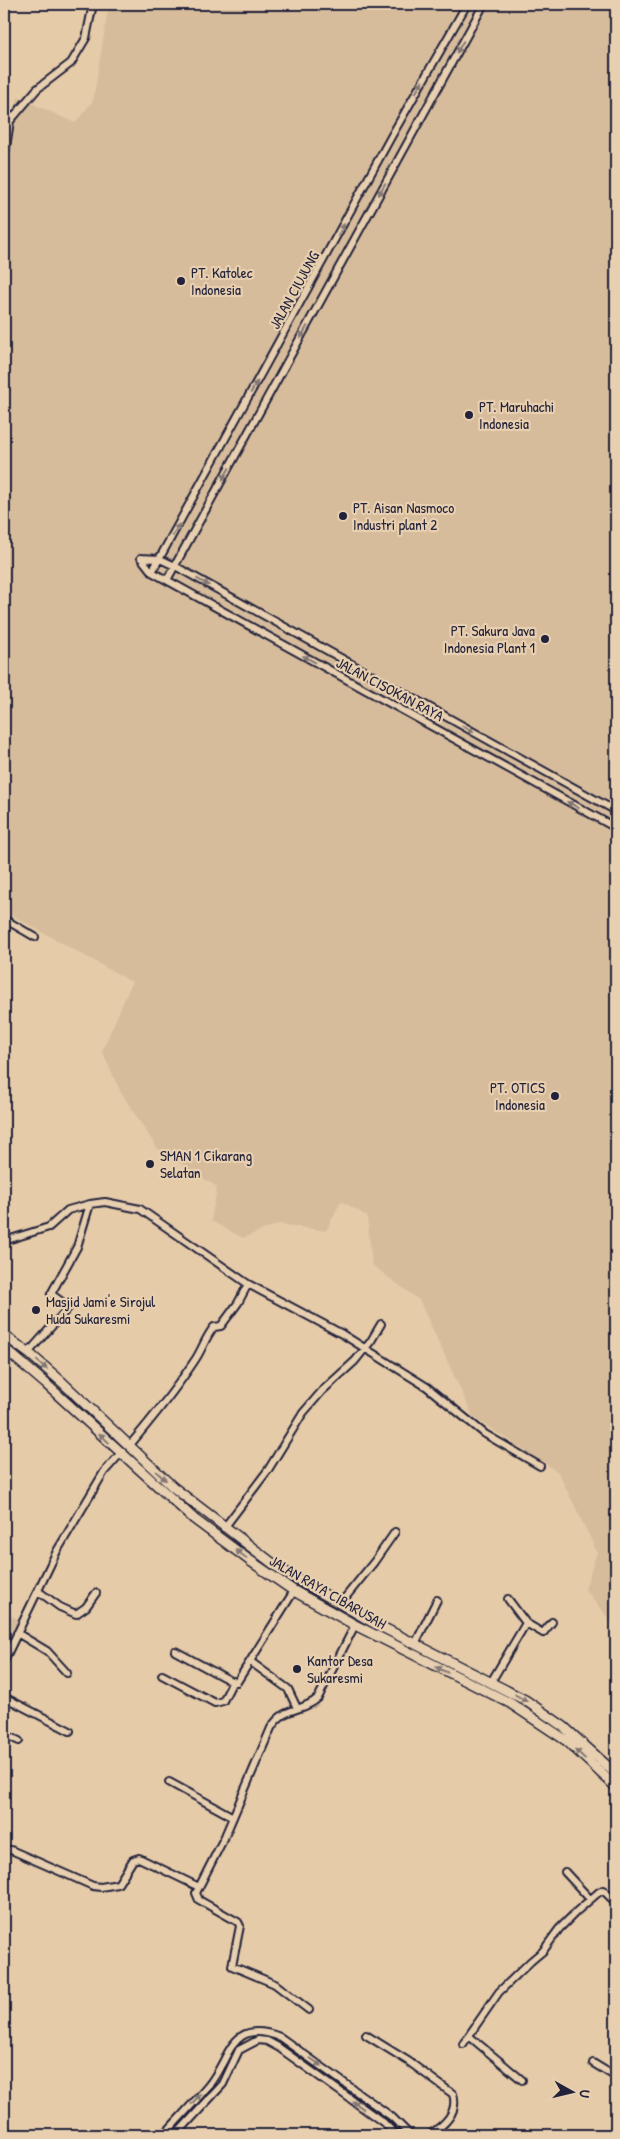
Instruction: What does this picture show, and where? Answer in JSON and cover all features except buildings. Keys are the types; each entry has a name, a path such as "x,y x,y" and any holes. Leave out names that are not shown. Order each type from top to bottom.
{"street":[{"path":"4,161 10,120 37,89 71,63 86,38 93,4"},
{"name":"JALAN CIUJUNG","path":"152,572 392,135 467,4"},
{"path":"167,580 484,4"},
{"path":"152,572 141,558 160,559"},
{"name":"JALAN CISOKAN RAYA","path":"160,559 616,811"},
{"name":"JALAN CISOKAN RAYA","path":"152,572 616,828"},
{"path":"4,919 36,937"},
{"path":"4,1241 49,1227 68,1210 90,1204 105,1202 140,1209 248,1284 329,1327 432,1390 485,1434 540,1466"},
{"path":"28,1353 69,1307 51,1294 78,1247 90,1204"},
{"path":"129,1446 196,1359 210,1331 214,1327 221,1326 238,1303 248,1284"},
{"path":"224,1528 268,1470 308,1406 366,1349 382,1324"},
{"name":"JALAN RAYA CIBARUSAH","path":"4,1335 62,1382 173,1487 224,1528 280,1568 341,1605 525,1700 550,1716 616,1774"},
{"path":"6,1350 15,1342"},
{"name":"JALAN RAYA CIBARUSAH","path":"6,1350 194,1519 294,1591 355,1625 510,1703 556,1733 616,1787"},
{"path":"4,1661 57,1551 104,1472 120,1454"},
{"path":"336,1614 394,1532"},
{"path":"175,1651 238,1682 294,1591"},
{"path":"38,1592 60,1607 76,1614 86,1607 96,1593"},
{"path":"508,1599 526,1623 543,1633 552,1622"},
{"path":"415,1644 437,1600"},
{"path":"491,1682 526,1623"},
{"path":"309,2010 275,1984 232,1966 240,1926 238,1922 199,1900 196,1894 225,1836 271,1728 281,1714 313,1703 318,1698 355,1625"},
{"path":"17,1633 47,1651 66,1673"},
{"path":"251,1662 288,1689 297,1708"},
{"path":"162,1676 215,1703 223,1701 233,1681"},
{"path":"4,1697 70,1731"},
{"path":"4,1734 19,1741"},
{"path":"169,1782 232,1817"},
{"path":"4,1850 11,1850 96,1887 118,1884 133,1860 139,1858 198,1887"},
{"path":"564,1872 590,1899"},
{"path":"463,2044 499,1992 543,1952 563,1924 590,1899 604,1890 616,1902"},
{"path":"164,2135 209,2084 232,2043 247,2033 258,2031 280,2037 392,2116 410,2135"},
{"path":"366,2035 415,2065 453,2094 454,2106 444,2126 429,2135"},
{"path":"469,2036 522,2080"},
{"path":"176,2135 223,2084 239,2050 258,2040 267,2041 289,2054 384,2123 396,2135"},
{"path":"593,2063 616,2077"}],"shaded area":[{"path":"109,4 616,4 616,1628 585,1589 597,1552 558,1472 473,1417 419,1300 372,1265 367,1216 341,1201 326,1231 279,1224 243,1238 211,1221 217,1187 157,1148 120,1091 102,1051 132,982 4,911 4,169 18,97 75,123 93,101"},
{"path":"4,1615 21,1619 4,1666"}],"place":[{"name":"PT. Katolec Indonesia","path":"181,281"},
{"name":"PT. Maruhachi Indonesia","path":"469,415"},
{"name":"PT. Aisan Nasmoco Industri plant 2","path":"343,516"},
{"name":"PT. Sakura Java Indonesia Plant 1","path":"545,639"},
{"name":"PT. OTICS Indonesia","path":"555,1096"},
{"name":"SMAN 1 Cikarang Selatan","path":"150,1164"},
{"name":"Masjid Jami'e Sirojul Huda Sukaresmi","path":"36,1310"},
{"name":"Kantor Desa Sukaresmi","path":"297,1669"}]}
